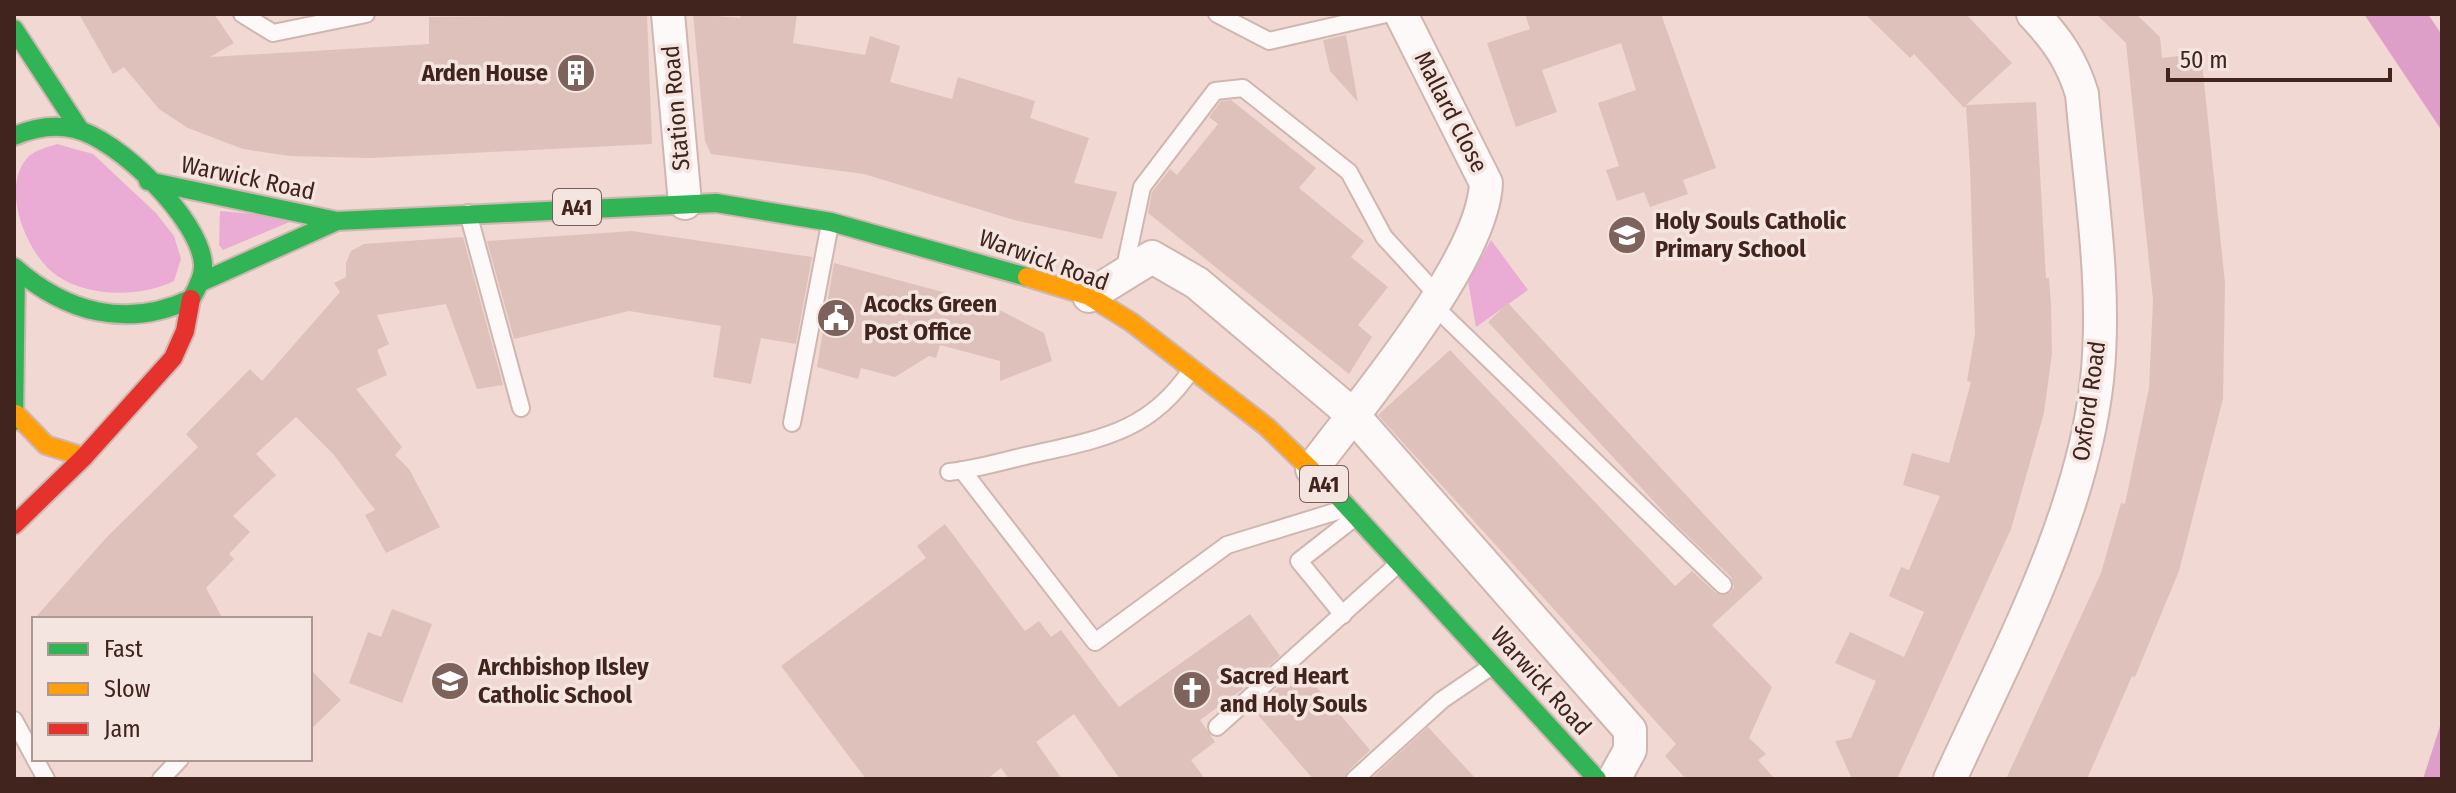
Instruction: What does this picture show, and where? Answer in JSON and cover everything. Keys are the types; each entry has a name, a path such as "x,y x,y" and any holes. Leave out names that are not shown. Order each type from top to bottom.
{"main road":[{"name":"Warwick Road","path":"14,29 80,130 120,155 185,221 196,241 203,265 195,291"},
{"path":"14,136 51,126 80,130"},
{"name":"Warwick Road","path":"148,181 337,221 685,203 788,212 965,257 1089,296 1131,322 1267,427 1312,469 1595,776"},
{"name":"Warwick Road","path":"15,268 42,291 74,307 135,318 155,315 195,291 337,221"},
{"path":"15,268 15,417 46,445 84,457"},
{"path":"14,525 84,457 173,358 185,331 195,291"}],"street":[{"name":"Station Road","path":"668,14 685,203"},
{"name":"Mallard Close","path":"1312,469 1437,302 1486,204 1486,183 1401,14"},
{"name":"Oxford Road","path":"1950,779 2072,502 2097,379 2099,295 2082,94 2073,63 2055,37 2033,14"},
{"path":"1089,296 1152,257 1197,283 1352,414 1630,730 1630,750 1595,776"}],"lane":[{"path":"242,14 273,33 366,14"},
{"path":"1217,14 1269,41 1386,14"},
{"path":"1123,274 1142,187 1215,91 1243,88 1349,172 1384,237 1437,302 1723,585"},
{"path":"468,212 521,408"},
{"path":"792,423 831,222"},
{"path":"1192,369 1164,405 1111,436 956,471 1095,642 1227,545 1350,513"},
{"path":"1343,615 1299,561 1350,513"},
{"path":"1217,727 1399,564"},
{"path":"1355,779 1442,700 1494,664"},
{"path":"14,720 32,754"},
{"path":"36,761 46,779"},
{"path":"161,779 178,761"}],"shaded area":[{"path":"2364,14 2428,14 2442,35 2442,131"},
{"path":"57,144 93,154 156,213 174,236 181,259 174,281 145,290 95,291 64,280 41,260 19,215 16,183 29,156"},
{"path":"220,211 299,218 223,250 219,245"},
{"path":"1491,240 1528,290 1476,327 1468,281"},
{"path":"2442,720 2442,779 2423,779"}],"building":[{"path":"79,14 214,14 234,43 210,57 429,44 429,17 647,14 652,144 370,158 290,156 243,149 188,128 159,109 124,67 113,74"},
{"path":"693,14 740,18 741,14 797,14 793,43 865,55 870,36 900,46 890,82 952,99 958,77 1035,101 1030,118 1089,138 1074,183 1117,192 1102,239 1014,220 864,174 711,154 705,141"},
{"path":"1525,14 1661,14 1716,168 1683,180 1688,194 1650,207 1644,192 1617,201 1606,170 1619,166 1598,103 1636,90 1621,43 1542,70 1557,112 1516,127 1487,43 1530,29"},
{"path":"1865,14 1966,14 2012,63 1966,105 2036,102 2046,278 2049,278 2051,305 2052,353 2044,413 2011,529 1897,779 1852,779 1835,741 1851,738 1876,681 1835,663 1850,632 1904,657 1924,612 1889,596 1901,567 1909,570 1940,496 1903,485 1912,453 1949,463 1971,382 1967,381 1975,334 1970,168 1966,106 1964,108 1914,54 1910,58"},
{"path":"2096,14 2136,14 2160,37 2162,58 2201,53 2225,283 2223,399 2179,571 2135,677 2132,676 2087,779 2006,779 2101,573 2121,503 2125,504 2149,388 2153,300 2126,43"},
{"path":"1346,35 1358,102 1330,71 1323,40"},
{"path":"1231,100 1316,168 1299,188 1364,241 1351,257 1388,287 1358,325 1372,337 1349,374 1148,213 1152,192 1170,169 1177,175 1218,124 1209,117 1221,101"},
{"path":"632,231 812,257 796,344 761,338 751,384 713,377 721,326 629,311 514,339 487,241"},
{"path":"463,237 503,385 477,389 446,304 377,315 389,344 377,350 387,375 356,389 402,447 395,455 409,469 440,527 386,553 365,515 375,510 334,455 296,417 256,454 276,475 233,516 250,532 229,554 234,559 206,588 222,617 36,617 106,538 198,447 186,434 250,369 262,381 340,292 334,283 346,277 346,263 351,251 364,244"},
{"path":"834,263 988,304 1044,333 1052,361 1000,381 1000,361 940,345 936,358 929,356 895,377 861,368 858,379 817,367"},
{"path":"1508,303 1763,578 1712,625 1772,687 1749,738 1766,754 1758,760 1775,779 1686,779 1665,756 1676,744 1378,415 1450,350 1675,586 1692,571 1716,593 1730,593 1734,587 1731,577 1673,522 1488,322"},
{"path":"945,524 1025,631 1039,621 1051,637 1061,630 1119,707 1250,614 1280,656 1239,692 1200,720 1215,742 1191,760 1205,779 1120,779 1074,714 1036,742 1062,779 1009,779 1001,768 987,779 866,779 781,666 926,558 917,546"},
{"path":"392,609 432,624 402,703 349,683 368,632 381,637"},
{"path":"312,671 341,700 312,728"},
{"path":"1293,674 1301,685 1309,678 1370,750 1344,779 1313,779 1253,709"},
{"path":"1428,727 1476,779 1371,779"}],"traffic: fast":[{"path":"14,29 80,130"},
{"path":"14,136 59,127 75,129 113,148 134,164 173,204 198,246 203,269 191,299 144,313 121,314 98,312 55,296 14,267"},
{"path":"148,181 337,221 716,203 831,222 1027,277"},
{"path":"199,283 337,221"},
{"path":"14,421 16,269"},
{"path":"1333,491 1597,779"}],"traffic: slow":[{"path":"1027,277 1089,296 1131,322 1267,427 1333,491"},
{"path":"16,414 46,445 84,457"}],"traffic: jam":[{"path":"14,525 84,457 173,358 185,331 191,299"}],"place":[{"name":"Arden House","path":"576,73"},
{"name":"Holy Souls Catholic Primary School","path":"1627,235"},
{"name":"Acocks Green Post Office","path":"836,318"},
{"name":"Archbishop Ilsley Catholic School","path":"450,681"},
{"name":"Sacred Heart and Holy Souls","path":"1192,690"}]}
